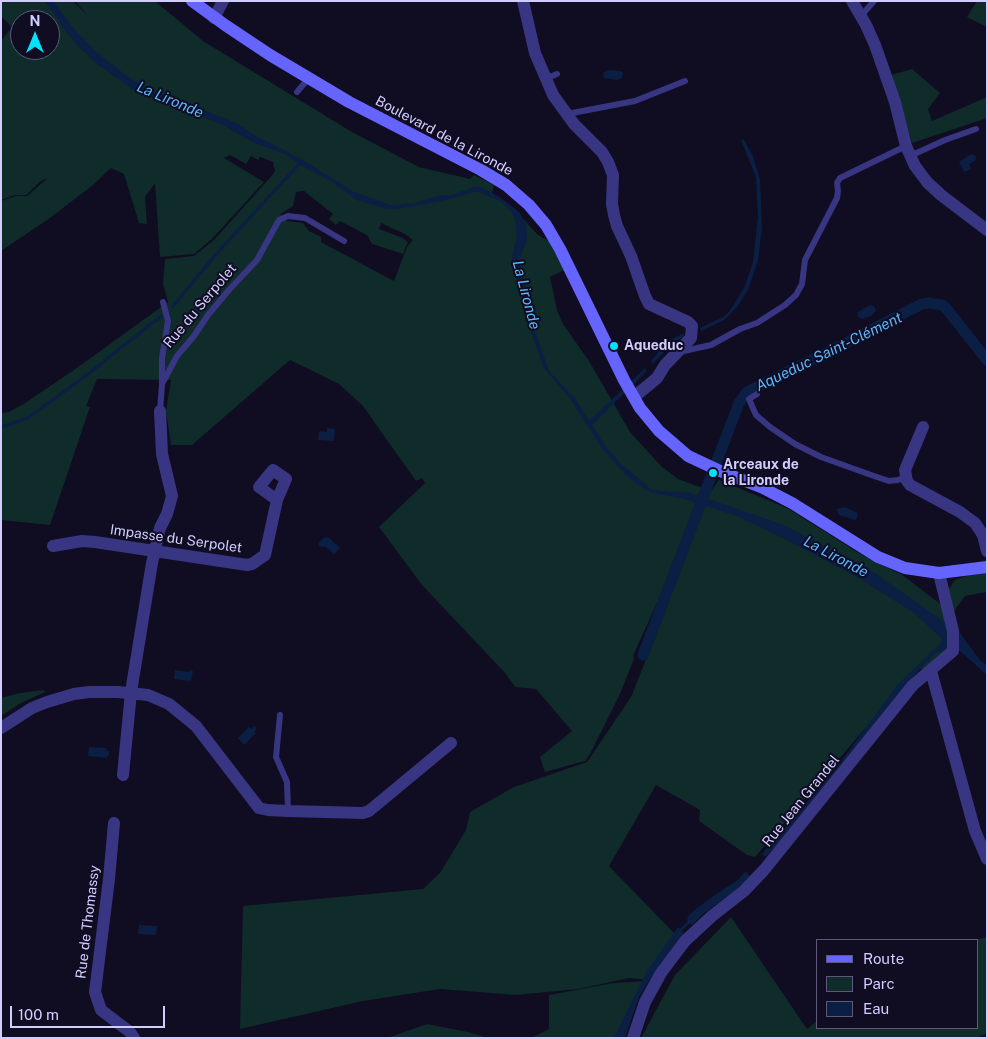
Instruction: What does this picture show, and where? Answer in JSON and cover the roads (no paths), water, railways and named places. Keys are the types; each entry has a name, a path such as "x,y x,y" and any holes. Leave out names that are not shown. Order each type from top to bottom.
{"street":[{"name":"Boulevard de la Lironde","path":"192,1 250,43 349,102 489,175 506,185 529,205 546,225 560,249 640,408 660,431 688,456 763,488 792,503 878,557 892,563 917,571 939,573 987,567"},
{"path":"214,18 222,1"},
{"path":"523,1 535,53 551,76 553,95 574,124 602,152 613,174 612,204 617,226 631,256 641,288 649,304 688,322 692,326 691,338 676,353 657,378 634,397"},
{"path":"852,1 873,40 882,62 908,151 915,166 927,182 957,208 987,230"},
{"name":"Rue du Serpolet","path":"123,775 131,692 155,551 160,528 167,514 172,496 162,454 160,411"},
{"path":"923,428 905,470 905,477 910,485 960,512 975,523 983,535 987,550"},
{"name":"Impasse du Serpolet","path":"54,546 82,541 247,565 252,564 265,555 277,500"},
{"name":"Rue Jean Grandel","path":"633,1038 645,1002 661,973 685,941 712,916 744,891 764,870 913,685 953,651 954,639 951,620 939,573"},
{"path":"931,671 975,831 987,860"},
{"path":"1,728 32,708 61,697 88,692 131,692 148,695 169,704 187,718 201,733 259,808 288,811 363,813 452,743"},
{"name":"Rue de Thomassy","path":"114,823 107,898 94,986 100,1010 130,1032 134,1038"}],"lane":[{"path":"861,16 874,1"},
{"path":"297,92 309,78"},
{"path":"567,114 635,101 685,82"},
{"path":"676,353 711,345 740,329 757,323 785,305 796,295 802,284 805,260 837,198 837,183 840,178 908,151 976,130"},
{"name":"Rue du Serpolet","path":"160,411 162,384 177,356 228,291 257,260 281,218 288,216 305,218 344,241"},
{"path":"162,384 162,365 168,321 164,302"},
{"path":"757,394 749,399 756,414 770,427 795,444 821,457 889,481 905,477"},
{"path":"280,715 276,757 286,782 288,811"}],"water":[{"path":"45,1 53,1 60,10 51,10"},
{"name":"La Lironde","path":"60,10 74,29 96,52 131,79 238,124 258,137 301,159 354,192 390,205 415,203 438,196 452,195 475,187 481,187 501,198 519,212 526,224 527,240 519,260 535,331 549,371 577,401 589,421 645,368 647,371 592,425 606,447 621,464 652,490 691,493 781,524 869,569 960,633 980,660 987,666 987,675 960,651 950,645 949,648 934,654 912,678 780,842 765,857 762,854 835,770 897,685 942,642 941,638 913,612 862,580 783,538 737,516 685,499 650,492 623,472 601,447 571,400 544,368 524,313 520,288 511,262 517,236 515,219 511,211 500,201 477,191 442,201 396,209 388,209 357,200 329,180 305,168 285,154 254,143 225,126 173,107 131,88 97,64 67,33 60,23"},
{"path":"609,70 621,71 623,73 622,78 617,80 604,78 603,73"},
{"path":"741,140 744,140 753,156 760,180 762,227 758,261 748,290 737,307 724,320 701,331 700,328 725,316 731,309 744,288 753,262 758,216 756,177"},
{"path":"971,154 975,155 975,161 969,164 971,169 964,172 959,162"},
{"path":"870,305 874,306 876,310 871,316 862,319 857,316 858,312"},
{"path":"684,333 684,337 672,343 653,364 651,361 668,341"},
{"path":"327,428 335,429 334,441 318,440 319,431 327,432"},
{"path":"844,507 858,513 856,520 839,515 837,509"},
{"path":"328,537 340,548 334,554 325,546 319,546 319,542"},
{"path":"175,670 193,671 191,681 174,679"},
{"path":"254,726 257,729 254,732 256,733 244,745 238,738 249,727 252,729"},
{"path":"89,747 107,748 109,756 107,758 88,756"},
{"path":"746,871 750,877 743,885 703,914 692,925 687,921 688,916 697,908 738,880"},
{"path":"139,925 157,926 156,935 138,934"},
{"path":"678,927 684,933 655,971 639,997 625,1038 614,1038 647,971"}],"waterway":[{"path":"173,306 218,252 301,162"},
{"name":"Aqueduc Saint-Clément","path":"643,655 739,403 747,392 922,304 929,303 942,305 946,308 987,360"},
{"path":"1,427 28,418 88,374 161,316"},
{"path":"678,933 691,920"}],"place":[{"name":"Aqueduc","path":"614,346"},
{"name":"Arceaux de la Lironde","path":"713,473"}]}
